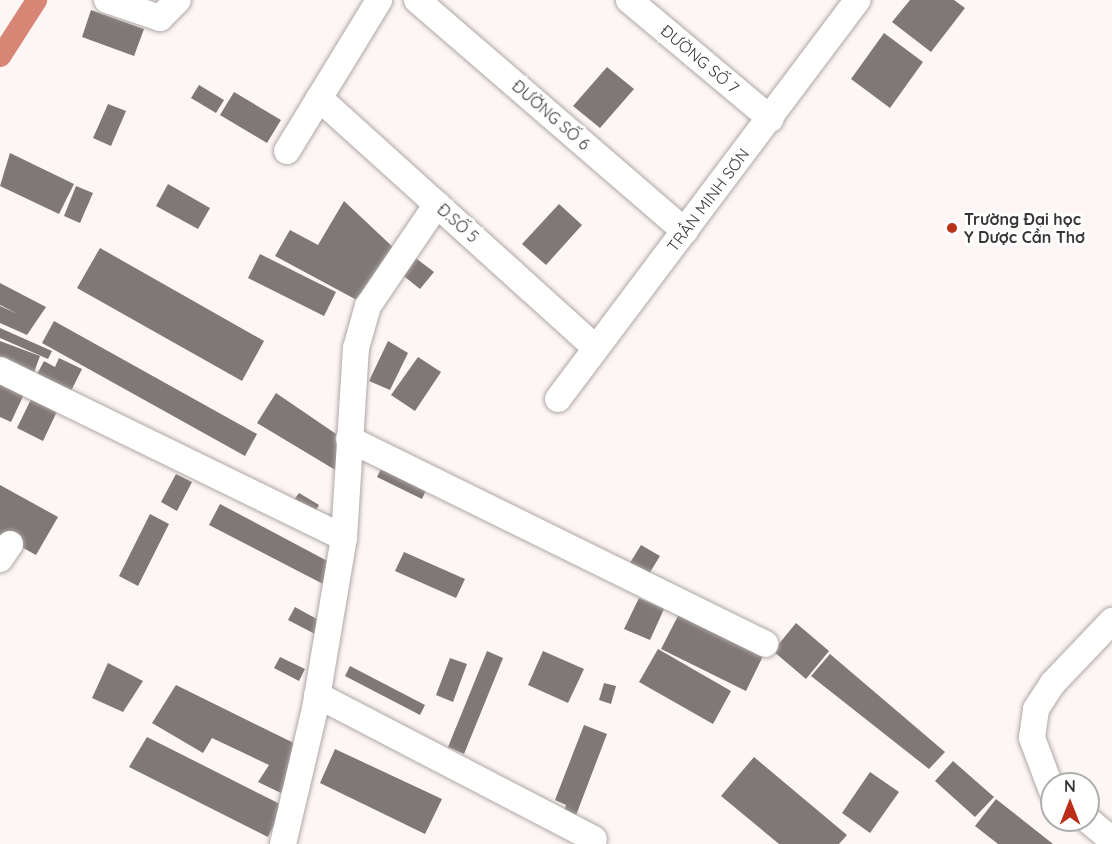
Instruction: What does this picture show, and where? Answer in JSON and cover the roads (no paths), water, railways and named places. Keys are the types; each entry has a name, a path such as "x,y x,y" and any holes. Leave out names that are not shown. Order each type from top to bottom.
{"street":[{"path":"107,0 160,18 178,0"},
{"path":"287,151 379,0"},
{"name":"ĐƯỜNG SỐ 6","path":"417,0 685,231"},
{"name":"ĐƯỜNG SỐ 7","path":"629,0 771,119"},
{"name":"TRẦN MINH SƠN","path":"558,399 771,119 855,1"},
{"name":"Đ.SỐ 5","path":"319,98 596,348"},
{"path":"283,844 317,695 344,538 350,377 364,315 436,204"},
{"path":"0,370 344,538"},
{"path":"349,439 765,644"},
{"path":"1045,772 1032,738 1036,709 1053,683 1112,621"},
{"path":"317,695 594,839"},
{"path":"1100,830 1112,840"}],"waterway":[{"path":"0,56 36,0"}],"place":[{"name":"Trường Đại học Y Dược Cần Thơ","path":"952,228"}]}
